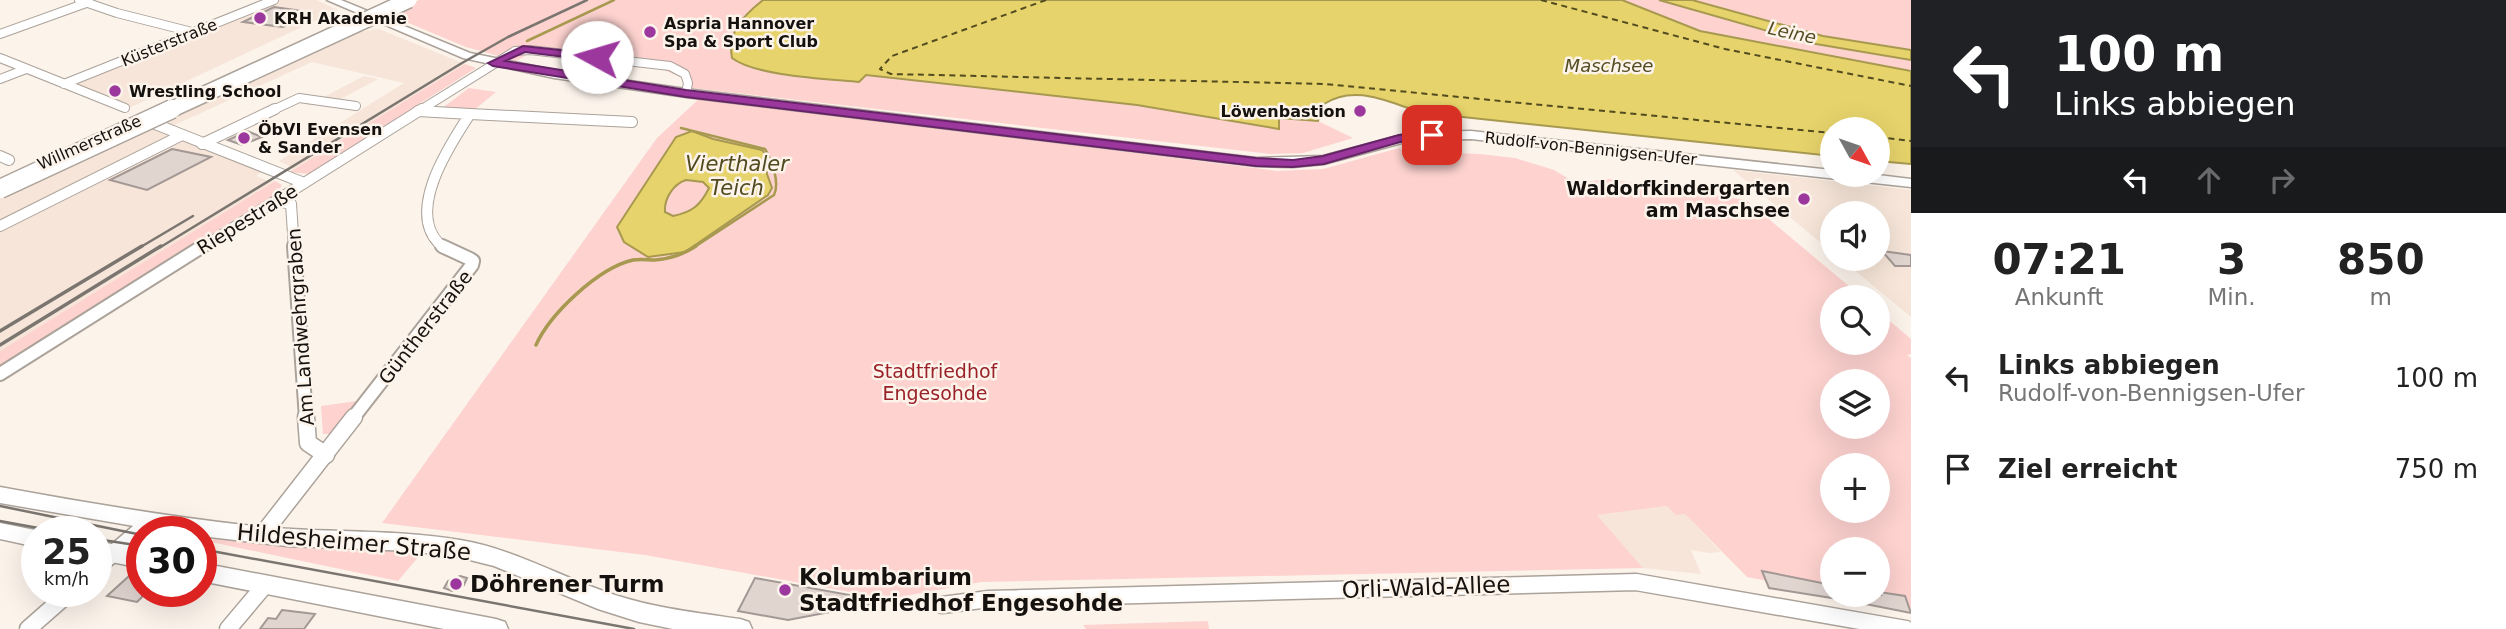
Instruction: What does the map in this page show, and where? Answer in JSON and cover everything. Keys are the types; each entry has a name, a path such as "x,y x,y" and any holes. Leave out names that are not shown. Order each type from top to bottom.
{"highway":[{"path":"0,186 407,0"}],"street":[{"path":"79,0 117,13 192,32"},
{"name":"Küsterstraße","path":"64,85 274,0"},
{"name":"Rudolf-von-Bennigsen-Ufer","path":"332,0 493,63 687,91 1278,164 1331,159 1406,137 1445,135 1820,173"},
{"path":"0,34 89,2"},
{"name":"Willmerstraße","path":"0,186 142,118 371,17"},
{"path":"310,44 360,28 394,26"},
{"path":"493,63 515,51 535,50 670,66 685,74 687,91"},
{"path":"0,58 125,108"},
{"name":"Riepestraße","path":"0,374 493,63"},
{"path":"0,79 26,69"},
{"path":"202,144 299,98 356,106"},
{"path":"418,111 632,122"},
{"name":"Güntherstraße","path":"262,535 472,265 473,261 470,259 439,244 427,220 427,205 447,148 470,114"},
{"path":"142,118 304,183"},
{"path":"0,226 182,135"},
{"path":"1890,181 1911,183"},
{"name":"Am Landwehrgraben","path":"277,201 291,204 308,443 326,455"},
{"name":"Hildesheimer Straße","path":"0,495 126,518"},
{"name":"Hildesheimer Straße","path":"217,530 262,535 364,539 465,549 507,560 627,609 668,619 740,629"},
{"path":"0,531 21,535"},
{"path":"217,575 496,629"},
{"name":"Orli-Wald-Allee","path":"942,605 989,599 1636,582 1906,629"},
{"path":"228,629 265,585"},
{"path":"29,629 54,607"}],"shaded area":[{"path":"274,0 316,0 338,10 127,109 64,84"},
{"path":"379,29 465,64 290,172 293,168 279,161 404,83 312,62 168,128 261,172 256,176 275,181 0,351 0,183 355,33"},
{"path":"364,76 378,79 339,100 324,97"},
{"path":"1733,170 1820,180 1820,187 1884,187 1911,190 1911,317 1890,300 1890,285 1872,285 1855,271 1890,271 1890,201 1820,201 1820,242"},
{"path":"1668,506 1684,513 1721,552 1691,550 1701,574 1643,568 1597,515"}],"green space":[{"path":"419,0 763,0 739,22 730,39 737,62 752,67 859,82 866,75 1136,105 1278,129 1279,118 1318,121 1353,138 1303,153 1271,154 684,87 683,78 659,68 532,52 516,61 466,47 387,14"},
{"path":"1622,0 1911,0 1911,71 1700,31"},
{"path":"465,64 476,68 309,174 290,172"},
{"path":"469,88 496,92 474,110 441,109"},
{"name":"Stadtfriedhof Engesohde","path":"700,98 1277,171 1323,169 1399,148 1424,161 1458,153 1479,154 1515,158 1554,170 1576,183 1609,179 1746,200 1820,262 1820,271 1831,271 1848,285 1820,285 1820,355 1890,355 1890,321 1911,339 1911,354 1907,355 1911,358 1911,608 1890,604 1890,537 1820,537 1820,591 1747,577 1685,514 1676,515 1667,506 1597,515 1643,568 981,582 889,599 645,555 382,523 657,138"},
{"path":"275,181 282,185 276,194 0,365 0,351"},
{"path":"357,401 331,434 323,434 321,406"},
{"path":"217,539 425,549 398,581 217,543"},
{"path":"1208,621 1209,629 1086,629 1083,625"}],"water":[{"name":"Maschsee","path":"763,0 1622,0 1700,31 1911,71 1911,164 1890,162 1890,117 1820,117 1820,155 1425,113 1363,95 1337,98 1324,104 1318,121 1279,118 1279,129 1137,105 866,75 859,82 792,76 757,69 732,58 734,32 749,12"},
{"name":"Leine","path":"1659,0 1692,0 1823,36 1911,50 1911,60 1810,43"},
{"name":"Vierthaler Teich","path":"692,131 713,139 762,150 767,156 767,174 772,188 768,195 685,252 648,257 624,242 617,227 676,137","holes":["686,180 703,182 709,188 695,207 673,216 665,212 673,188"]}],"building":[{"name":"KRH Akademie","path":"274,7 311,13 283,27 243,22"},
{"name":"ÖbVI Evensen & Sander","path":"247,131 262,137 242,145 228,140"},
{"path":"172,149 211,157 147,190 110,180"},
{"path":"1890,252 1911,255 1911,266 1895,266 1890,260"},
{"path":"1762,571 1820,583 1820,596 1769,588"},
{"name":"Döhrener Turm","path":"460,576 467,578 464,585 452,591 444,588 448,581"},
{"name":"Kolumbarium Stadtfriedhof Engesohde","path":"755,578 883,602 788,620 738,611"},
{"path":"126,579 126,600 112,597 112,591"},
{"path":"1890,594 1905,596 1911,613 1881,607 1890,607"},
{"path":"282,610 315,614 304,629 260,629 268,618 276,619"}],"waterway":[{"path":"527,41 614,0"},
{"path":"681,128 765,149 776,178 774,195 693,248"},
{"path":"536,345 564,307 605,272 633,260 666,259 696,246"}],"ferry route":[{"path":"1046,0 892,56 880,69 891,74 1325,84 1820,132"},
{"path":"1541,0 1725,49 1911,86"},
{"path":"1890,138 1911,141"}],"tram line":[{"path":"0,506 126,532"},
{"path":"0,521 21,525"},
{"path":"112,541 126,544"},
{"path":"217,552 634,629"}],"railway":[{"path":"159,248 462,63 508,37 587,0"},
{"path":"139,248 193,216"},
{"path":"0,331 142,246"},
{"path":"0,345 161,246"}],"place":[{"name":"KRH Akademie","path":"260,18"},
{"name":"Aspria Hannover Spa & Sport Club","path":"650,32"},
{"name":"Wrestling School","path":"115,91"},
{"name":"Löwenbastion","path":"1360,111"},
{"name":"ÖbVI Evensen & Sander","path":"244,138"},
{"name":"Waldorfkindergarten am Maschsee","path":"1804,199"},
{"name":"Döhrener Turm","path":"456,584"},
{"name":"Kolumbarium Stadtfriedhof Engesohde","path":"785,590"}],"route":[{"path":"597,57 523,49 493,63 686,93 1278,164 1324,160 1399,139 1432,135"}]}
